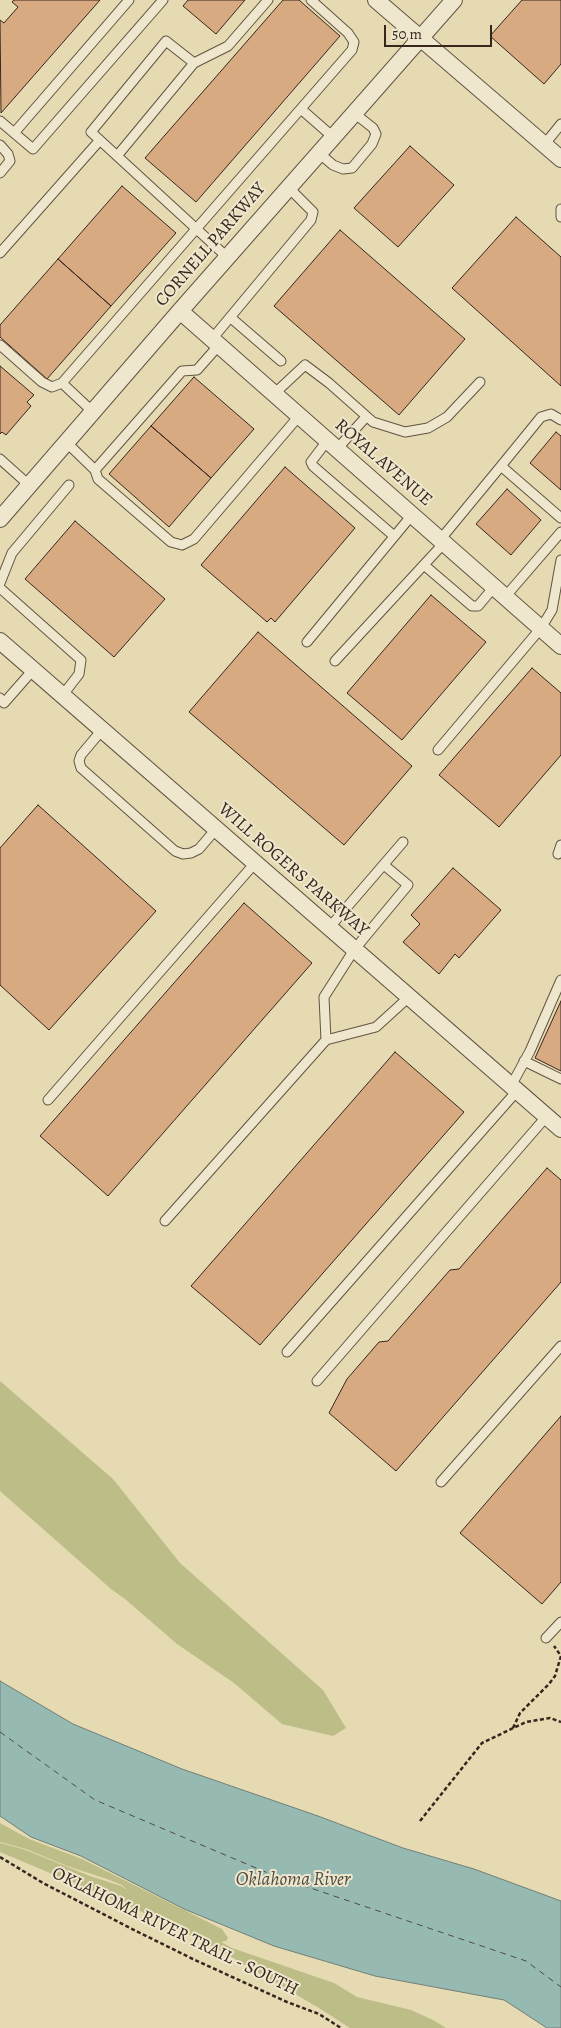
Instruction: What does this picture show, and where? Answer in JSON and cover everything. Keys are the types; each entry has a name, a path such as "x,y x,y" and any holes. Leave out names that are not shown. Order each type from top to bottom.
{"street":[{"path":"376,0 561,159"},
{"name":"CORNELL PARKWAY","path":"0,519 227,256 454,0"},
{"name":"ROYAL AVENUE","path":"180,311 561,646"},
{"name":"WILL ROGERS PARKWAY","path":"0,641 561,1129"}],"lane":[{"path":"14,133 129,0"},
{"path":"0,121 33,149 164,0"},
{"path":"117,156 194,63 228,46 268,0"},
{"path":"0,344 42,382 52,387 62,383 352,50 354,42 348,33 311,0"},
{"path":"194,63 166,41 91,132 227,256"},
{"path":"301,109 333,137"},
{"path":"319,153 333,165 343,169 352,168 372,144 376,134 373,128 354,114"},
{"path":"544,145 561,124"},
{"path":"0,253 100,140"},
{"path":"0,145 8,154 10,162 0,173"},
{"path":"96,470 182,371 198,370 230,317 312,220 313,212 288,188"},
{"path":"561,209 561,218"},
{"path":"230,317 281,361"},
{"path":"274,394 305,365 329,383 373,422 405,432 428,428 448,417 480,382"},
{"path":"62,383 92,412"},
{"path":"335,661 424,565 541,417 551,414 561,420"},
{"path":"66,442 96,470 98,479 171,542 182,545 194,539 299,416"},
{"path":"366,416 332,445 314,457 311,462 313,466 394,536"},
{"path":"0,458 29,485"},
{"path":"501,466 561,518"},
{"path":"0,583 12,553 69,485"},
{"path":"307,642 412,515"},
{"path":"424,565 472,606 478,606 500,592 561,532"},
{"path":"438,750 541,628 552,610 561,560"},
{"path":"0,588 81,660 78,674 62,696"},
{"path":"0,698 4,702 33,670"},
{"path":"102,730 81,755 79,761 81,768 175,851 183,854 191,853 199,848 216,829"},
{"path":"330,928 403,842"},
{"path":"48,1100 255,863"},
{"path":"326,1040 324,997 354,950 408,885 384,865"},
{"path":"287,1352 514,1089 524,1062 561,980"},
{"path":"165,1221 326,1040 376,1027 409,997"},
{"path":"524,1062 561,1079"},
{"path":"317,1381 546,1117"},
{"path":"441,1482 561,1346"},
{"path":"546,1638 561,1622"}],"path":[{"path":"513,1728 520,1713 555,1676 561,1656 558,1649 546,1638"},
{"path":"420,1821 482,1743 526,1722 550,1718 561,1722"},
{"name":"OKLAHOMA RIVER TRAIL - SOUTH","path":"0,1857 43,1883 153,1939 270,1994 319,2014 341,2028"}],"green space":[{"path":"0,1381 113,1479 180,1563 323,1690 346,1728 333,1736 282,1724 234,1683 177,1644 111,1589 0,1491"},
{"path":"0,1823 29,1839 82,1859 222,1929 228,1938 226,1941 221,1942 232,1948 334,1983 357,1997 411,2010 446,2028 350,2028 216,1948 138,1910 0,1852 0,1843 23,1849 90,1876 121,1886 127,1890 122,1885 107,1879 67,1866 26,1849 0,1842"}],"water":[{"name":"Oklahoma River","path":"0,1681 73,1724 182,1769 318,1816 403,1848 474,1869 561,1901 561,2028 547,2028 504,2000 375,1976 274,1946 184,1909 81,1856 31,1837 0,1816"}],"building":[{"path":"14,0 100,0 1,113 0,20 4,23 18,7 12,2"},
{"path":"188,0 245,0 216,34 183,6"},
{"path":"283,0 299,0 340,36 196,202 145,158"},
{"path":"522,0 561,0 561,64 544,84 490,36"},
{"path":"410,146 454,185 398,247 354,208"},
{"path":"122,186 176,233 111,306 58,259"},
{"path":"516,217 561,257 561,386 452,288"},
{"path":"340,230 465,339 399,415 274,306"},
{"path":"58,259 111,306 47,379 0,337 0,325"},
{"path":"0,366 34,395 27,402 31,406 6,435 2,432 0,434"},
{"path":"194,377 254,429 211,478 151,426"},
{"path":"151,426 211,478 169,527 109,474"},
{"path":"556,432 561,436 561,490 530,463"},
{"path":"285,467 355,528 275,622 271,618 267,622 201,565"},
{"path":"507,489 541,520 511,555 476,524"},
{"path":"75,521 165,599 114,657 25,579"},
{"path":"431,595 486,642 402,740 347,693"},
{"path":"258,632 412,766 344,845 189,712"},
{"path":"532,668 561,693 561,755 499,827 439,775"},
{"path":"38,805 156,911 49,1030 0,985 0,848"},
{"path":"453,868 501,910 459,958 455,954 439,974 403,942 420,924 411,915"},
{"path":"244,903 312,963 108,1196 40,1136"},
{"path":"561,1001 561,1071 535,1058"},
{"path":"395,1052 464,1112 260,1345 191,1286"},
{"path":"547,1168 561,1180 561,1282 396,1471 329,1413 347,1379 379,1342 388,1341 450,1270 459,1269"},
{"path":"561,1416 561,1582 542,1604 460,1533"}],"ferry route":[{"path":"0,1732 95,1800 275,1876 526,1961 561,1987"}]}
